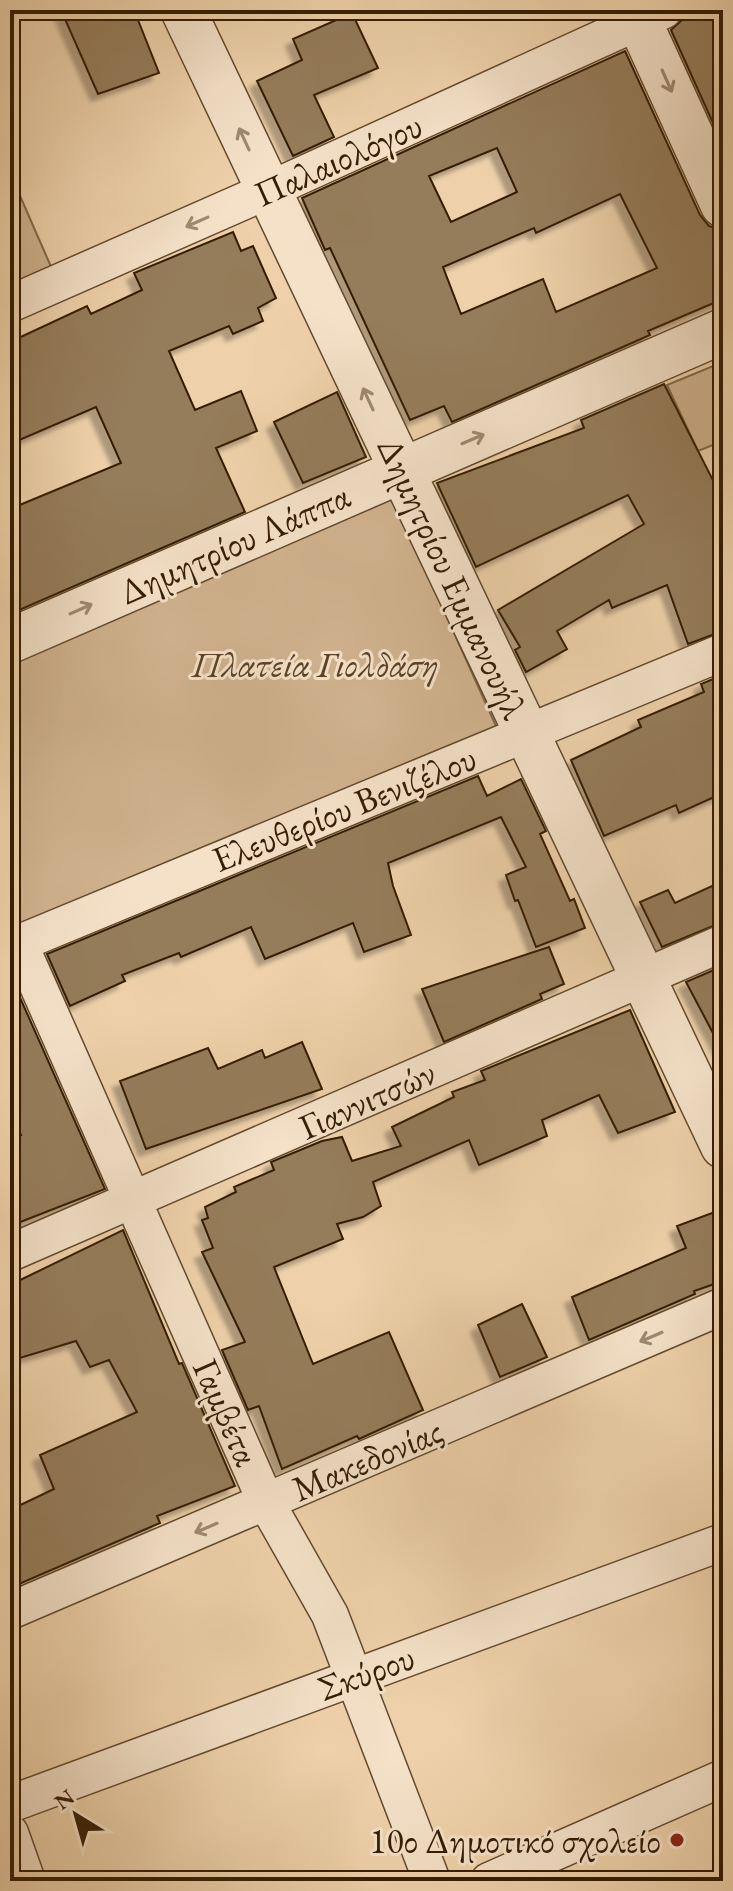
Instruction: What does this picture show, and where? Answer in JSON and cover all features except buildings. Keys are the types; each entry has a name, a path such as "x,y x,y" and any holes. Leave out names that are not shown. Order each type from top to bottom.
{"street":[{"name":"Δημητρίου Εμμανουήλ","path":"183,10 723,1146"},
{"name":"Παλαιολόγου","path":"10,304 269,190 646,14"},
{"path":"646,14 723,205"},
{"name":"Δημητρίου Λάππα","path":"10,641 723,331"},
{"name":"Ελευθερίου Βενιζέλου","path":"15,945 723,652"},
{"name":"Γιαννιτσών","path":"10,1253 723,943"},
{"name":"Γαμβέτα","path":"15,945 133,1201 266,1502 330,1615 432,1881"},
{"name":"Μακεδονίας","path":"10,1611 723,1306"},
{"name":"Σκύρου","path":"10,1804 723,1542"},
{"path":"489,1881 723,1778"},
{"path":"10,1833 27,1881"}],"green space":[{"path":"10,173 56,278 10,298"},
{"path":"723,362 723,441 698,451 667,385"},
{"name":"Πλατεία Γιολδάση","path":"388,486 500,735 23,933 10,903 10,647"}],"place":[{"name":"10ο Δημοτικό σχολείο","path":"677,1840"}]}
